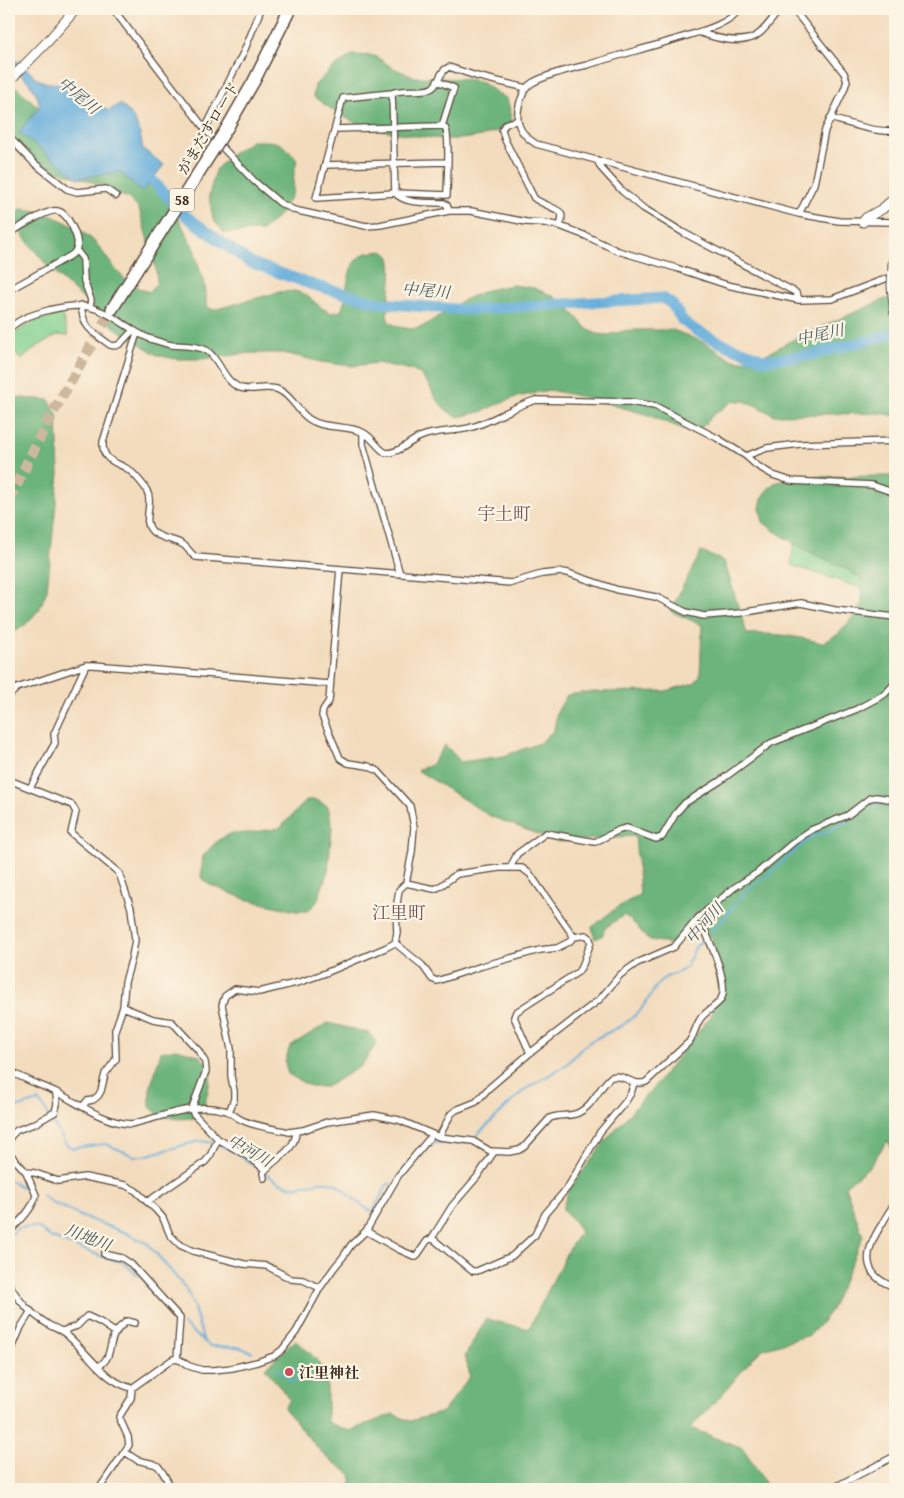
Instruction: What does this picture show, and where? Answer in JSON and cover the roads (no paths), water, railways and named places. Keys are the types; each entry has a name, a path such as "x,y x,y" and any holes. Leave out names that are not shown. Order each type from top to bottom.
{"highway":[{"name":"がまだすロード","path":"112,309 228,128 254,82 290,9"}],"street":[{"path":"9,81 76,9"},
{"path":"113,9 204,129 261,188 280,203 294,210 366,226 380,225 449,211 472,210 526,222 545,223 560,226 618,251 727,285 799,300 832,299 895,275"},
{"path":"204,129 245,49 262,9"},
{"path":"740,9 729,20 698,32 562,72 532,83 526,88 519,106 517,121 522,131 536,144 799,214 832,220 895,222"},
{"path":"698,32 721,40 755,37 761,33 782,9"},
{"path":"793,9 844,74 847,82 825,130 814,184 799,214"},
{"path":"335,129 442,126 446,130 446,194 395,193 316,198 343,98 392,93 398,90 430,89 437,82 443,71 449,67 476,76 526,88"},
{"path":"437,82 454,88 442,126"},
{"path":"392,93 395,193 406,200 444,203 449,211"},
{"path":"830,118 856,126 886,132 895,131"},
{"path":"517,121 509,122 505,125 502,130 505,140 534,198 542,204 556,209 561,214 560,226"},
{"path":"9,137 34,164 66,189 77,192 106,189 116,196"},
{"path":"597,160 601,168 622,191 643,208 684,233 795,292 799,300"},
{"path":"325,165 447,162"},
{"path":"863,222 895,198"},
{"path":"9,234 50,211 58,210 65,215 77,241 76,250 66,259 9,290"},
{"path":"76,250 83,259 84,281 91,300 90,306"},
{"path":"895,253 892,286 895,315"},
{"path":"80,305 81,315 85,324 114,347 119,345 128,334 135,332"},
{"path":"9,329 21,319 29,316 59,308 80,305 90,306 152,340 206,350 227,379 237,386 248,389 277,389 290,398 305,416 328,426 356,430 363,433 381,451 386,453 392,453 418,437 431,433 469,428 525,402 536,400 630,402 655,406 696,426 746,456 756,465 773,475 791,481 872,485 895,493"},
{"path":"135,332 103,447 106,456 130,471 147,492 149,496 148,524 153,532 182,544 193,556 198,558 511,583 542,574 562,572 618,590 656,597 686,612 704,616 740,613 801,603 836,610 895,617"},
{"path":"363,433 363,444 400,574"},
{"path":"746,456 768,448 800,444 895,440"},
{"path":"340,569 329,701 323,710 322,716 340,758 348,763 368,766 378,771 410,806 414,827 412,852 406,883 399,890 395,943"},
{"path":"9,696 17,688 86,665 329,684"},
{"path":"30,788 55,743 54,734 86,665"},
{"path":"510,868 518,854 546,833 595,842 627,828 656,839 662,837 676,813 685,803 720,781 763,748 771,743 857,709 885,694 895,683"},
{"path":"9,780 72,806 76,812 71,833 119,873 131,908 135,940 125,982 123,1007 115,1030 116,1059 105,1074 98,1096 93,1100 87,1101 83,1106"},
{"path":"439,1137 451,1114 476,1102 489,1088 530,1053 600,1000 620,975 637,963 674,947 699,917 795,841 811,830 848,815 870,798 895,800"},
{"path":"406,883 434,889 457,874 499,868 522,868 530,874 574,936"},
{"path":"9,1072 115,1122 131,1124 192,1108 223,1109 244,1121 296,1132 327,1122 374,1115 399,1120 439,1137 473,1141 494,1152 519,1150 528,1143 550,1118 573,1115 584,1110 611,1077 619,1076 634,1083 642,1083 649,1080 670,1058 680,1052 693,1036 699,1020 724,994 724,981 699,917"},
{"path":"395,943 422,965 432,979 437,981 540,950 557,948 569,942 574,936 586,935 589,937 591,940 584,964 578,972 514,1014 530,1053"},
{"path":"229,1112 234,1100 234,1091 231,1076 231,1049 222,1005 225,996 235,988 259,992 300,982 395,943"},
{"path":"123,1007 153,1019 172,1022 198,1050 205,1062 206,1071 192,1108 195,1115 216,1142 251,1158 264,1173 286,1153 296,1136 296,1132"},
{"path":"432,1238 472,1271 477,1271 504,1260 517,1252 535,1235 545,1214 568,1187 600,1132 626,1101 634,1083"},
{"path":"9,1145 10,1137 17,1130 44,1119 55,1112 57,1104 56,1093"},
{"path":"99,1489 129,1445 119,1417 131,1398 132,1388 173,1359 202,1370 213,1370 257,1362 274,1356 286,1346 320,1288 351,1245 366,1231 395,1181 432,1135"},
{"path":"147,1202 205,1162 216,1142"},
{"path":"366,1231 416,1257 427,1241 432,1238 452,1206 477,1177 494,1152"},
{"path":"9,1153 26,1172 35,1190 36,1198 21,1220 9,1232"},
{"path":"26,1172 58,1180 86,1177 125,1185 130,1187 160,1214 170,1235 180,1245 194,1251 244,1264 267,1266 291,1279 303,1280 320,1288"},
{"path":"895,1204 870,1246 868,1261 870,1268 883,1283 895,1287"},
{"path":"104,1254 122,1258 131,1264 180,1318 177,1359"},
{"path":"9,1284 19,1301 51,1326 68,1336 115,1382 132,1388"},
{"path":"9,1356 21,1327 31,1311"},
{"path":"62,1331 76,1326 87,1316 116,1333"},
{"path":"99,1366 107,1358 116,1333 127,1321 135,1323"},
{"path":"125,1452 137,1460 158,1466 172,1489"},
{"path":"831,1489 895,1456"}],"water":[{"path":"9,57 22,64 37,79 48,83 76,84 108,111 120,104 126,109 134,119 143,149 164,165 142,192 120,172 78,178 19,132 40,106 33,88 20,74 9,67"}],"waterway":[{"name":"中尾川","path":"140,170 187,217 249,262 313,285 380,303 466,310 663,298 672,304 682,320 695,330 721,343 765,360 812,355 895,333"},
{"name":"中河川","path":"709,934 746,891 769,874 811,837 844,824 868,805 895,807"},
{"name":"中河川","path":"475,1137 524,1090 566,1065 584,1046 623,1025 640,1011 660,981 686,967 696,946 706,937"},
{"name":"中河川","path":"9,1110 38,1101 66,1144 72,1148 106,1144 134,1156 144,1156 199,1141 214,1143"},
{"name":"中河川","path":"398,1181 429,1145 433,1143 465,1143"},
{"name":"中河川","path":"218,1144 233,1151 259,1169"},
{"name":"中河川","path":"265,1173 277,1181 296,1187 323,1182 336,1184 371,1211 374,1209 387,1185 391,1183"},
{"path":"9,1180 30,1191"},
{"path":"42,1195 54,1204 124,1232 148,1244 187,1290 204,1342"},
{"name":"川地川","path":"9,1236 18,1228 39,1228 50,1237 122,1262 139,1276"},
{"name":"川地川","path":"145,1284 151,1292"},
{"name":"川地川","path":"155,1297 176,1319"},
{"path":"183,1324 210,1346 238,1347 252,1352"},
{"path":"277,1369 294,1383 301,1374 294,1368"}],"tunnel":[{"path":"9,500 47,423 112,309"}],"place":[{"name":"江里神社","path":"289,1372"}],"district":[{"name":"宇土町","path":"504,513"},
{"name":"江里町","path":"399,912"}]}
